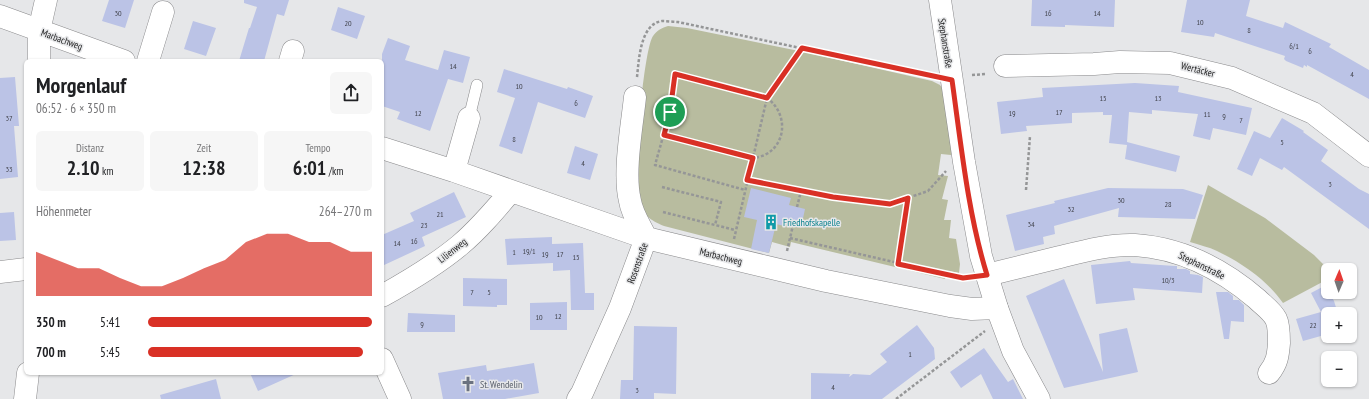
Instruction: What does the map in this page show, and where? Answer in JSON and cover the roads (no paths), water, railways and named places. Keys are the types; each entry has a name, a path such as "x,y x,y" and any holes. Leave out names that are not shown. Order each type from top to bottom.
{"street":[{"path":"39,59 40,31 46,0"},
{"name":"Stephanstraße","path":"940,0 964,162 981,256 996,308 1013,351 1039,399"},
{"path":"149,59 163,12"},
{"name":"Marbachweg","path":"0,16 118,59"},
{"name":"Wertäcker","path":"1005,66 1120,62 1170,63 1232,78 1313,113 1369,156"},
{"name":"Rosenstraße","path":"578,399 620,308 646,238 630,202 628,185 628,163 635,97"},
{"path":"454,171 469,118"},
{"name":"Marbachweg","path":"384,149 454,171 646,238 826,282 950,306 972,309 996,308"},
{"name":"Lilienweg","path":"384,295 413,279 459,246 481,225 511,191"},
{"name":"Stephanstraße","path":"987,275 1086,251 1117,246 1134,245 1184,254 1216,270 1235,282 1270,311 1276,319 1279,338 1278,353 1276,365 1268,373"},
{"path":"0,272 24,269"},
{"path":"384,363 400,399"},
{"path":"25,399 28,375"}],"lane":[{"path":"469,118 477,85"}],"place":[{"name":"Friedhofskapelle","path":"771,222"},
{"name":"St. Wendelin","path":"468,384"}]}
